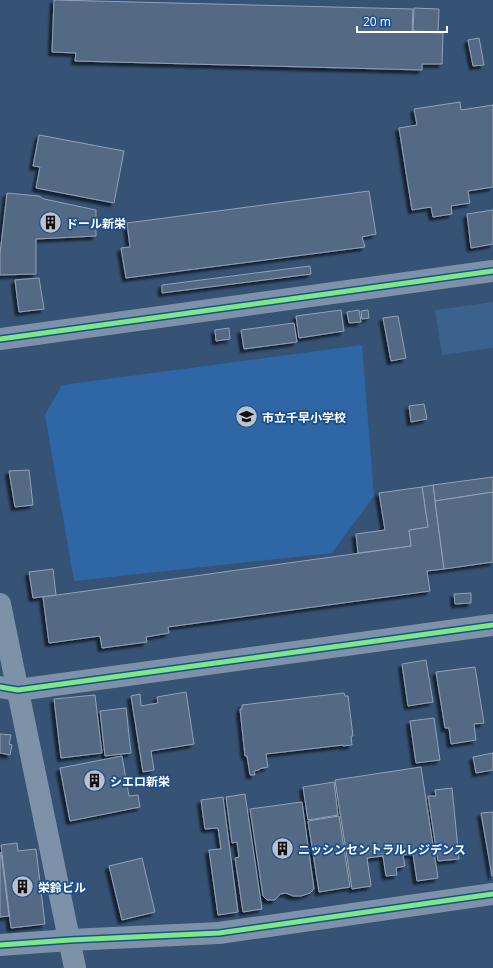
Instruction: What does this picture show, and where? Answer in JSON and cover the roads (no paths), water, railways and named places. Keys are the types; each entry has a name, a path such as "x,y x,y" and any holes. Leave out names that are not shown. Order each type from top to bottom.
{"street":[{"path":"0,339 493,271"},
{"path":"0,604 9,688 70,940 75,968"},
{"path":"9,688 493,625"},
{"path":"0,945 70,940 219,934 493,894"}],"place":[{"name":"ドール新栄","path":"50,223"},
{"name":"市立千早小学校","path":"246,417"},
{"name":"シエロ新栄","path":"95,781"},
{"name":"ニッシンセントラルレジデンス","path":"282,849"},
{"name":"栄鈴ビル","path":"23,887"}]}
